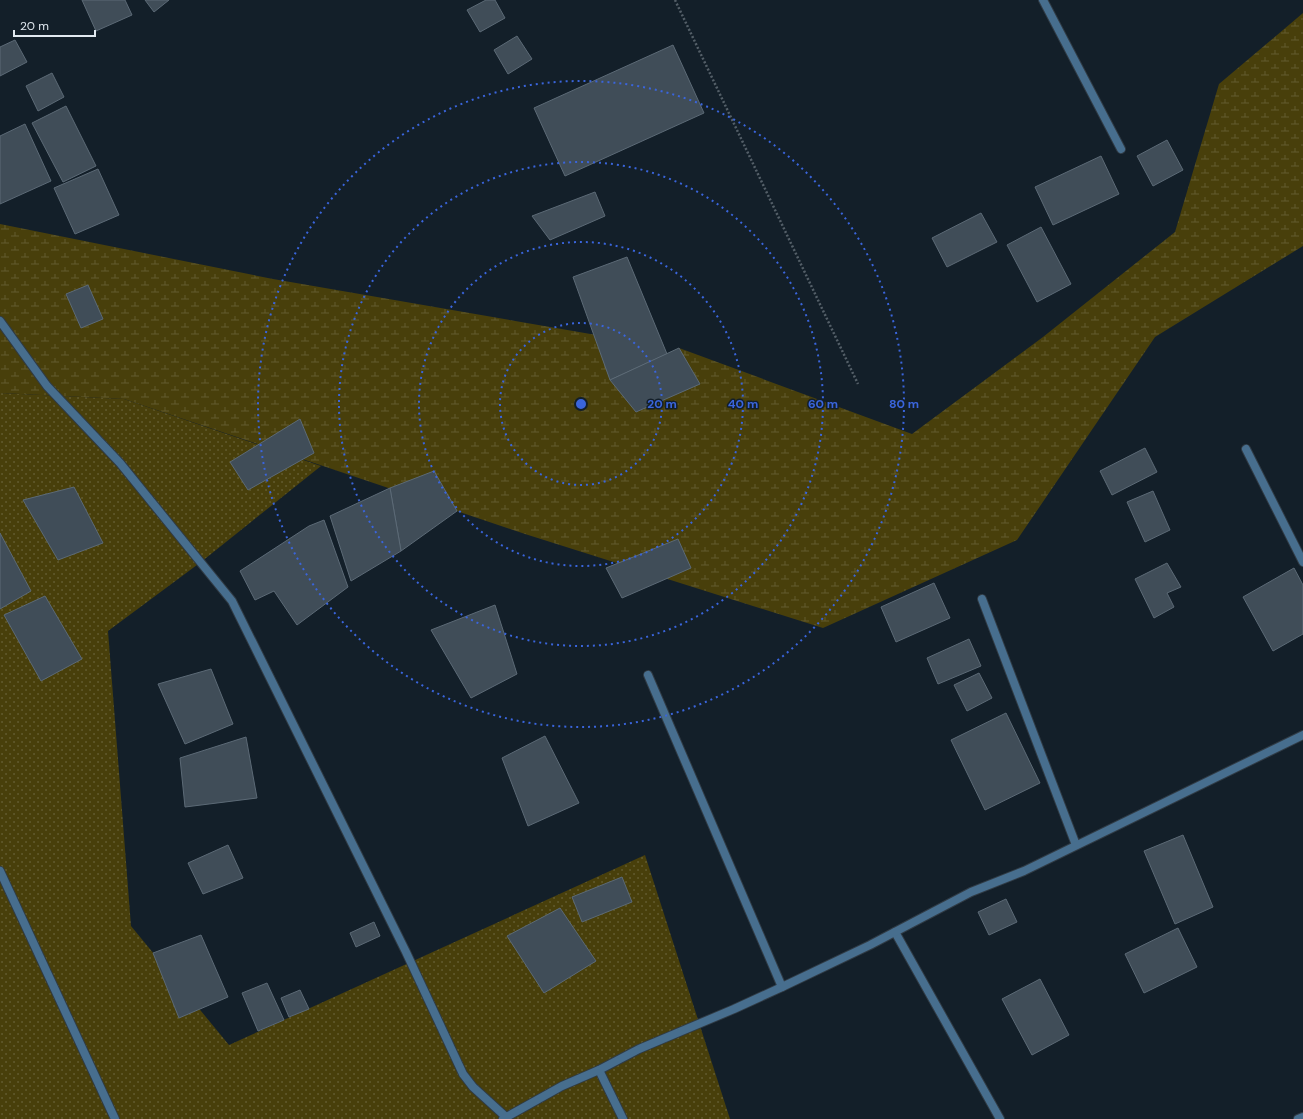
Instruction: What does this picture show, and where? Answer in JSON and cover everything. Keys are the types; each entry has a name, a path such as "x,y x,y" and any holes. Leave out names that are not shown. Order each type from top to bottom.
{"street":[{"path":"1043,0 1121,149"},
{"path":"0,321 46,386 120,463 232,601 406,952 463,1074 473,1087 505,1118 562,1086 599,1070 639,1049 782,987 895,932 972,892 1024,871 1303,735"},
{"path":"1246,449 1303,562"},
{"path":"982,599 1076,845"},
{"path":"648,675 782,987"},
{"path":"0,870 115,1119"},
{"path":"895,932 1000,1119"},
{"path":"599,1070 623,1119"},
{"path":"1298,1119 1303,1116"}],"path":[{"path":"675,0 858,384"}],"green space":[{"path":"1303,13 1303,246 1155,337 1017,540 823,628 525,534 124,399 0,393 0,224 273,279 631,341 667,354 679,348 912,434 1043,337 1175,232 1219,84"},
{"path":"0,393 124,399 321,466 201,562 108,631 131,926 229,1045 645,855 730,1119 0,1119"}],"building":[{"path":"82,0 125,0 132,15 96,31"},
{"path":"145,0 169,0 154,12"},
{"path":"486,0 495,0 505,18 480,32 467,10"},
{"path":"517,36 532,59 508,74 494,50"},
{"path":"15,40 27,62 0,76 0,47"},
{"path":"673,45 704,113 565,176 534,108"},
{"path":"52,73 64,97 38,111 26,86"},
{"path":"66,106 96,166 63,182 32,123"},
{"path":"25,124 51,181 0,204 0,136"},
{"path":"1167,140 1183,170 1153,186 1137,156"},
{"path":"1101,156 1119,194 1053,225 1035,187"},
{"path":"98,169 119,215 75,234 54,188"},
{"path":"595,192 605,216 550,240 532,216"},
{"path":"981,213 997,242 947,267 932,238"},
{"path":"1041,227 1071,284 1037,302 1007,245"},
{"path":"627,257 667,354 610,380 573,277"},
{"path":"88,285 103,319 81,328 66,294"},
{"path":"679,348 700,384 636,412 610,380"},
{"path":"300,419 314,453 248,490 230,462"},
{"path":"1145,448 1157,472 1112,495 1100,471"},
{"path":"434,471 457,511 401,551 390,488"},
{"path":"74,487 103,543 58,560 23,500"},
{"path":"390,488 401,551 351,581 330,516"},
{"path":"1153,491 1170,530 1145,542 1127,502"},
{"path":"324,520 348,587 297,625 274,591 255,600 240,571 309,526"},
{"path":"0,533 31,591 0,609"},
{"path":"678,539 691,568 622,598 606,568"},
{"path":"1167,563 1181,587 1167,593 1174,607 1154,618 1135,579"},
{"path":"1294,568 1303,585 1303,634 1273,651 1243,597"},
{"path":"934,583 950,618 896,642 881,607"},
{"path":"45,596 82,659 41,681 4,615"},
{"path":"495,605 517,674 471,698 431,630"},
{"path":"969,639 981,666 938,684 927,658"},
{"path":"211,669 233,724 185,744 158,684"},
{"path":"979,673 992,698 967,711 954,685"},
{"path":"1006,713 1040,783 985,810 951,740"},
{"path":"545,736 579,803 528,826 502,758"},
{"path":"246,737 257,798 185,807 180,758"},
{"path":"1183,835 1213,907 1175,924 1144,851"},
{"path":"228,845 243,878 203,894 188,863"},
{"path":"622,877 632,902 582,922 572,897"},
{"path":"1006,899 1017,922 989,935 978,912"},
{"path":"560,908 596,961 544,993 507,936"},
{"path":"374,922 380,936 356,947 350,933"},
{"path":"1178,928 1197,967 1144,993 1125,954"},
{"path":"201,935 228,997 179,1018 153,953"},
{"path":"1040,979 1069,1035 1032,1055 1002,999"},
{"path":"267,983 284,1020 258,1031 242,993"},
{"path":"300,990 309,1009 289,1017 281,998"}]}
